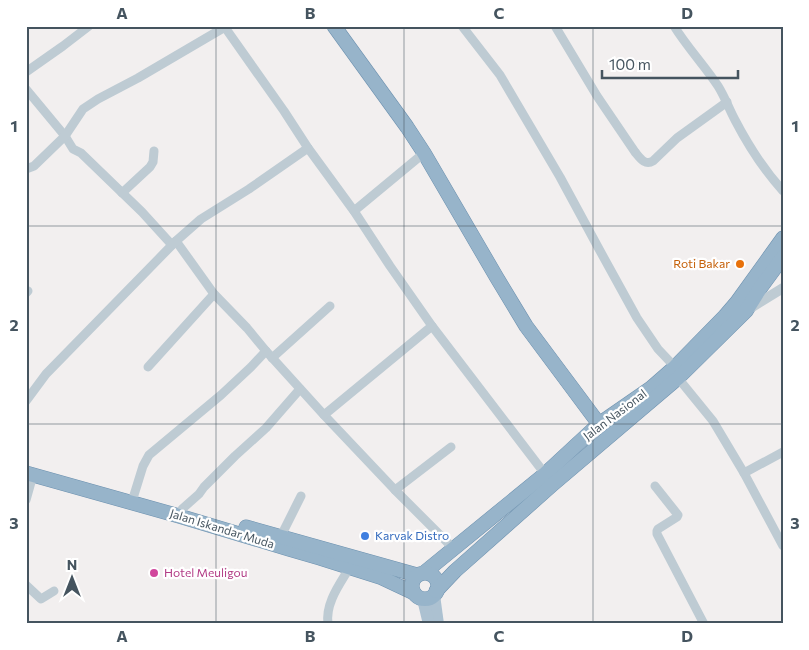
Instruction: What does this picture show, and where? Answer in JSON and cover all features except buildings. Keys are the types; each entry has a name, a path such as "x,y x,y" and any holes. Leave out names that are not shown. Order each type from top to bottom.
{"highway":[{"path":"334,26 424,152 526,326 599,424"},
{"name":"Jalan Nasional","path":"421,574 545,474 599,424 665,383 738,302 783,238"},
{"name":"Jalan Nasional","path":"427,594 746,311 783,257"},
{"name":"Jalan Iskandar Muda","path":"29,471 134,495 389,568 421,574"},
{"name":"Jalan Iskandar Muda","path":"29,471 350,567 427,594"},
{"path":"421,574 430,574 437,581 438,586 427,594 412,589 413,579 421,574"}],"main road":[{"path":"427,594 429,624"},
{"path":"427,594 438,624"}],"street":[{"path":"26,72 89,26"},
{"path":"462,26 500,75 560,177 637,318 658,349 665,383 712,422 744,473 783,546"},
{"path":"555,26 597,96 634,152 645,162 650,163 677,138 727,102"},
{"path":"674,26 683,41 718,85 758,158 772,179 783,191"},
{"path":"26,169 34,166 65,136 83,109 224,27 354,211 432,326 545,474"},
{"path":"26,89 65,136 73,149 81,153 174,243 214,294 247,328 324,415 454,549"},
{"path":"26,401 46,374 174,243 201,219 249,189 308,148"},
{"path":"122,193 150,167 153,162 154,151"},
{"path":"354,211 424,152"},
{"path":"746,311 783,288"},
{"path":"148,367 214,294"},
{"path":"134,495 143,466 149,455 221,396 251,367 330,306"},
{"path":"324,415 432,326"},
{"path":"182,509 266,428 300,388"},
{"path":"395,490 451,447"},
{"path":"744,473 783,452"},
{"path":"26,500 29,471"},
{"path":"656,486 678,515 657,530 657,534 704,624"},
{"path":"281,536 301,496"},
{"path":"328,624 328,608 350,567"},
{"path":"26,585 41,599 54,591"}],"place":[{"name":"Roti Bakar","path":"740,264"},
{"name":"Karvak Distro","path":"365,536"},
{"name":"Hotel Meuligou","path":"154,573"}]}
